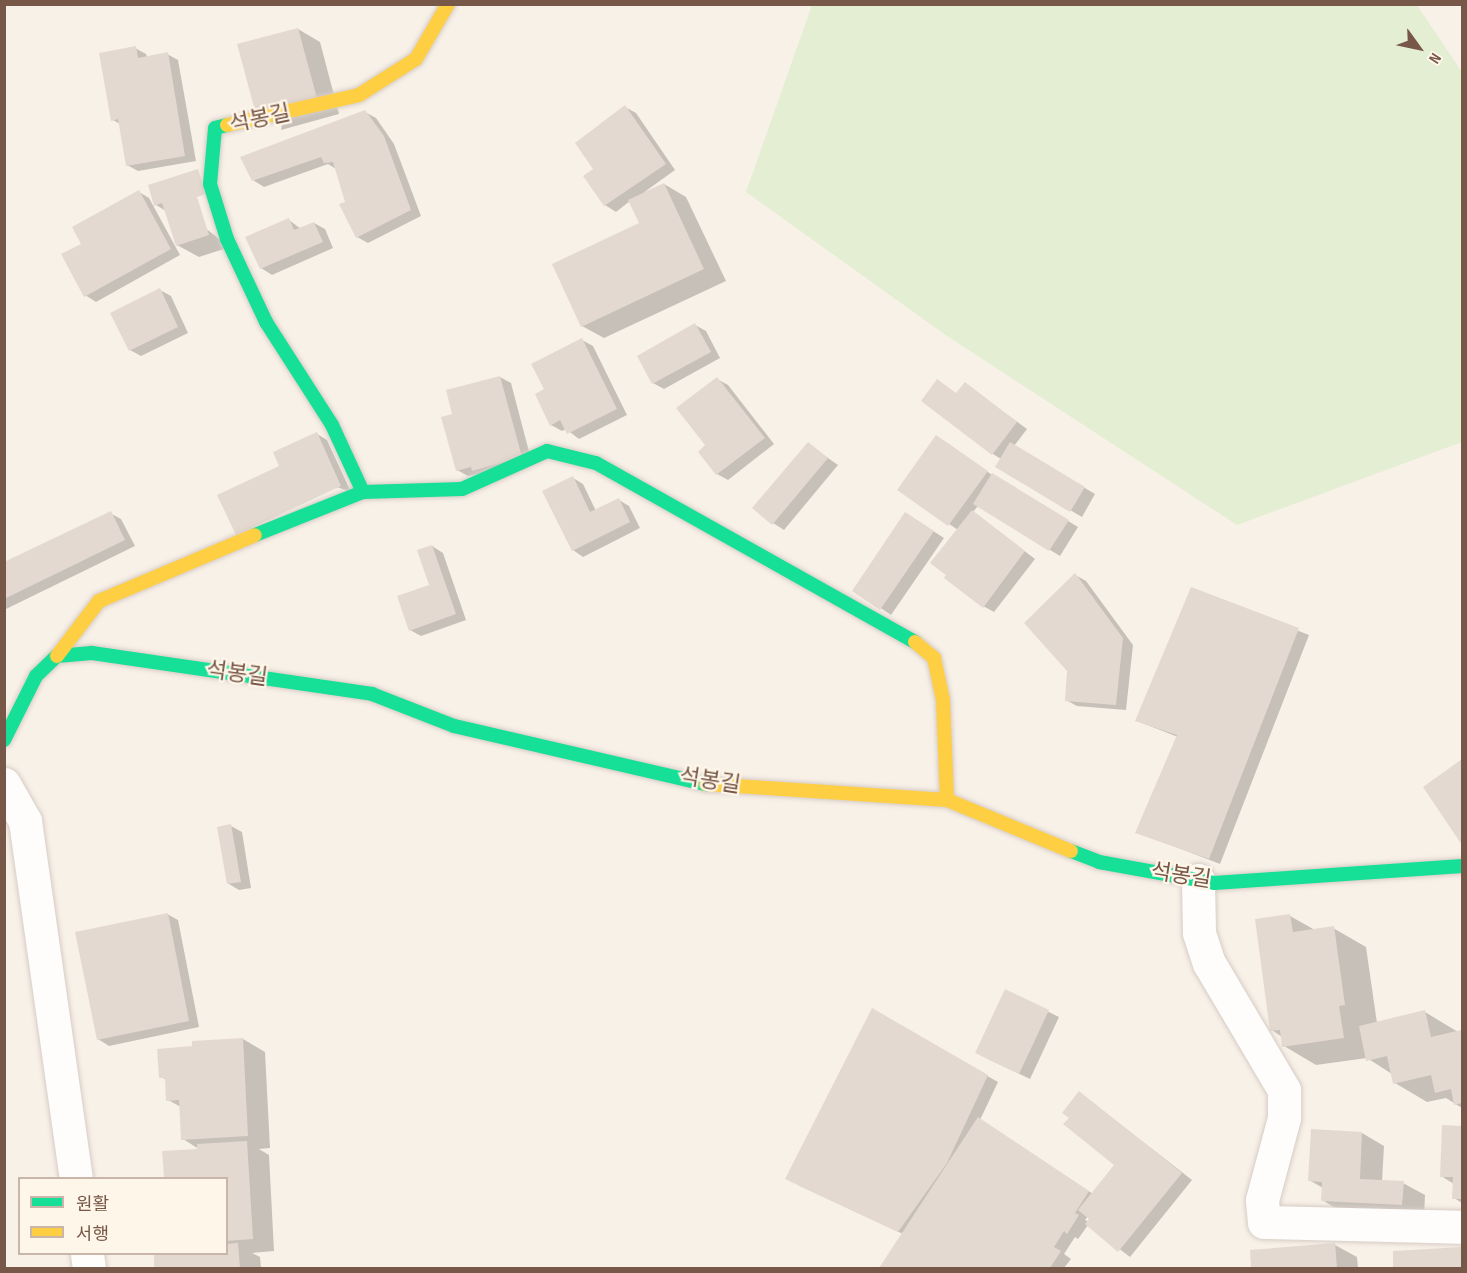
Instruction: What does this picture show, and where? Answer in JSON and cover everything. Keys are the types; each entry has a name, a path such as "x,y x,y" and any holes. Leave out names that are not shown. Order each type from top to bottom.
{"street":[{"name":"석봉길","path":"363,492 332,424 266,322 227,239 210,184 215,128 359,95 416,59 448,4"},
{"path":"4,741 36,676 57,656 99,601 161,573 363,492 462,489 547,451 596,463 922,646 934,658 943,700 947,800"},
{"name":"석봉길","path":"57,656 92,653 372,694 454,726 710,785 947,800 1099,862 1214,883 1462,866"},
{"path":"4,784 25,821 76,1177"},
{"path":"1198,880 1199,933 1209,963 1284,1090 1284,1118 1262,1200 1264,1221 1462,1227"}],"green space":[{"path":"812,5 1417,5 1462,72 1462,442 1237,525 947,336 746,192"}],"building":[{"path":"298,28 318,102 257,118 237,44"},
{"path":"136,46 138,58 168,52 185,156 126,166 118,119 111,121 99,53"},
{"path":"625,105 666,164 604,206 583,176 593,169 575,143"},
{"path":"365,110 384,136 411,210 356,238 339,204 345,202 333,162 324,163 321,157 252,181 240,157"},
{"path":"198,169 206,194 197,197 209,235 176,246 162,203 154,206 148,185"},
{"path":"664,183 704,269 581,327 552,264 639,223 628,200"},
{"path":"139,190 171,249 84,297 61,254 81,244 72,227"},
{"path":"289,218 294,230 314,222 323,242 260,269 245,237"},
{"path":"160,288 178,327 129,351 110,313"},
{"path":"695,323 711,352 652,384 637,356"},
{"path":"582,338 617,409 567,434 560,420 550,426 535,394 544,389 531,364"},
{"path":"500,376 522,457 472,471 471,467 456,471 441,417 452,414 446,390"},
{"path":"717,377 765,438 716,475 698,452 705,445 676,408"},
{"path":"937,379 956,393 965,382 1017,422 992,455 921,401"},
{"path":"317,432 341,486 236,535 217,495 279,466 273,452"},
{"path":"936,435 988,471 948,526 897,490"},
{"path":"808,442 828,458 772,525 752,508"},
{"path":"1010,442 1085,487 1070,512 995,467"},
{"path":"992,473 1069,520 1049,551 973,504"},
{"path":"573,476 590,512 619,498 630,522 572,551 542,491"},
{"path":"972,510 1025,551 983,608 944,578 946,575 930,563"},
{"path":"111,511 125,540 4,599 4,562"},
{"path":"905,512 934,531 880,610 852,591"},
{"path":"432,545 456,614 409,631 397,596 429,585 417,550"},
{"path":"1075,573 1123,638 1116,705 1065,701 1067,671 1024,623"},
{"path":"1191,587 1299,628 1209,859 1135,833 1177,735 1135,721"},
{"path":"1462,759 1462,845 1423,787"},
{"path":"231,824 241,882 227,884 217,827"},
{"path":"168,913 189,1021 97,1040 75,932"},
{"path":"1290,914 1293,932 1334,926 1345,1005 1339,1006 1344,1038 1282,1047 1280,1030 1270,1031 1255,919"},
{"path":"1005,989 1049,1010 1019,1074 975,1053"},
{"path":"872,1008 988,1075 947,1163 898,1232 785,1179"},
{"path":"1425,1010 1431,1037 1461,1030 1462,1103 1454,1105 1451,1089 1435,1093 1431,1075 1393,1084 1387,1056 1366,1061 1359,1026"},
{"path":"243,1038 248,1136 181,1140 179,1100 166,1101 165,1078 159,1078 157,1049 192,1046 192,1041"},
{"path":"1079,1091 1182,1173 1118,1252 1085,1224 1089,1219 1078,1210 1114,1165 1063,1124 1069,1118 1062,1113"},
{"path":"978,1117 1089,1191 1075,1213 1079,1215 1067,1234 1064,1231 1054,1247 1061,1251 1050,1268 879,1268"},
{"path":"1442,1125 1462,1126 1462,1199 1452,1199 1453,1177 1440,1177"},
{"path":"1311,1129 1362,1132 1360,1179 1404,1181 1402,1205 1321,1201 1322,1182 1308,1181"},
{"path":"247,1141 253,1239 228,1241 228,1177 164,1177 162,1151 197,1149 197,1144"},
{"path":"238,1243 240,1268 154,1268 154,1255 228,1255 228,1244"},
{"path":"1335,1243 1337,1268 1251,1268 1250,1250"},
{"path":"1462,1247 1462,1268 1393,1268 1393,1251"}],"traffic: fast":[{"path":"227,125 215,128 210,184 227,239 266,322 332,425 363,492"},
{"path":"255,535 363,492 462,489 547,451 596,463 915,642"},
{"path":"4,740 36,676 57,656 92,653 372,694 454,726 706,784"},
{"path":"1071,851 1099,862 1214,883 1462,866"}],"traffic: slow":[{"path":"227,125 359,95 416,59 448,4"},
{"path":"57,656 99,601 255,535"},
{"path":"915,642 934,658 943,700 947,800"},
{"path":"706,784 947,800 1071,851"}]}
